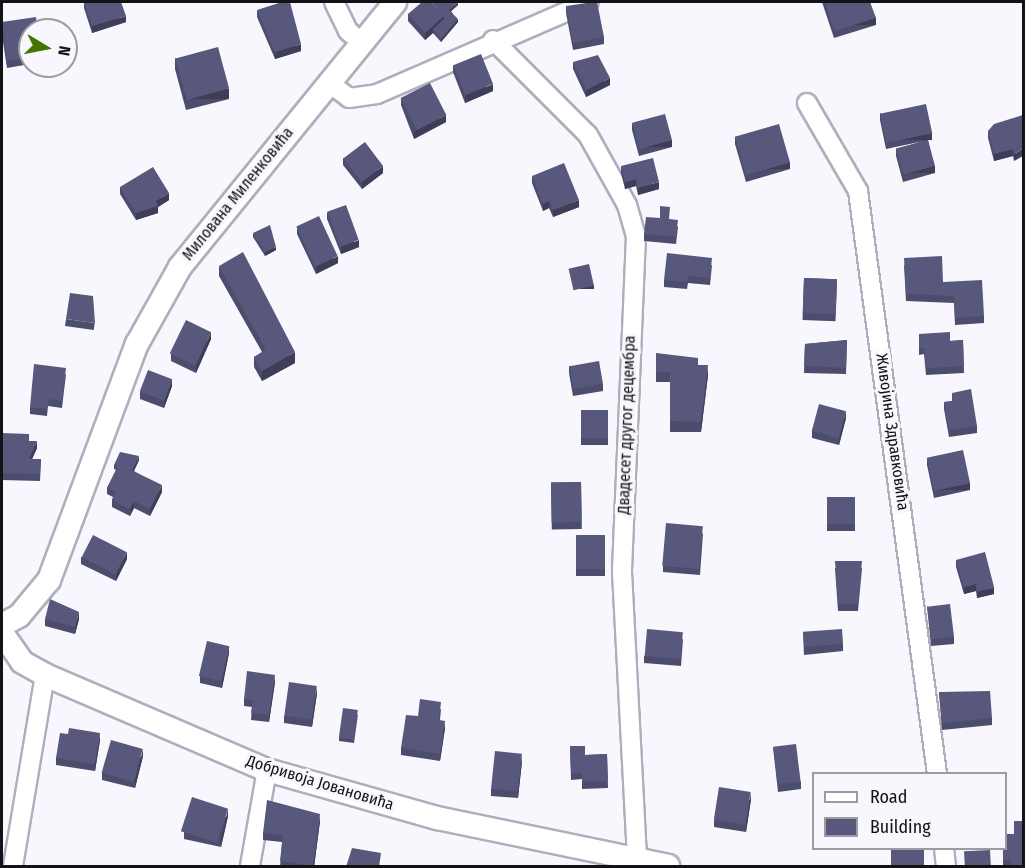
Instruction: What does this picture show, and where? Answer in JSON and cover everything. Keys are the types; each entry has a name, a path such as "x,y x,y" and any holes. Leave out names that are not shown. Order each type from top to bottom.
{"street":[{"path":"333,2 348,31 361,42"},
{"name":"Милована Миленковића","path":"2,625 19,616 49,580 137,344 180,267 395,2"},
{"path":"328,82 349,98 369,96 493,40 589,2"},
{"name":"Двадесет другог децембра","path":"493,40 588,135 627,205 636,236 622,572 637,861"},
{"name":"Живојина Здравковића","path":"807,103 858,191 937,772"},
{"name":"Добривоја Јовановића","path":"2,633 22,662 45,675 267,770 437,818 668,867"},
{"path":"13,867 45,675"},
{"path":"250,867 267,770"},
{"path":"944,850 946,867"}],"building":[{"path":"84,2 121,2 126,16 92,26"},
{"path":"282,2 290,2 301,44 275,52 257,10"},
{"path":"422,2 431,2 444,16 425,33 408,14"},
{"path":"431,2 458,2 449,10 458,19 441,39 433,29 444,19 444,16"},
{"path":"597,2 604,37 573,43 566,6"},
{"path":"825,2 870,2 876,18 834,31"},
{"path":"18,20 18,59 7,61 2,22"},
{"path":"218,47 229,89 187,100 175,58"},
{"path":"481,54 493,84 465,95 453,65"},
{"path":"598,55 610,78 586,90 573,62"},
{"path":"430,83 446,115 417,130 401,98"},
{"path":"926,104 932,133 886,143 880,114"},
{"path":"665,114 672,140 639,149 632,123"},
{"path":"1023,115 1023,149 1014,154 1013,149 994,154 988,131 994,124"},
{"path":"779,124 790,162 746,175 735,137"},
{"path":"928,140 935,166 903,175 896,149"},
{"path":"365,142 383,166 361,182 343,158"},
{"path":"653,158 659,182 638,188 636,179 625,182 621,166"},
{"path":"564,163 579,200 553,210 549,201 543,204 532,176"},
{"path":"153,167 169,193 156,201 158,206 136,213 120,187"},
{"path":"346,205 359,240 340,247 327,212"},
{"path":"660,206 670,207 669,219 678,220 676,237 644,234 646,217 660,218"},
{"path":"319,216 338,256 315,266 296,227"},
{"path":"270,225 276,247 265,252 253,233"},
{"path":"243,252 295,352 262,371 254,357 266,350 219,266"},
{"path":"667,253 712,258 710,278 688,276 687,282 664,280"},
{"path":"942,256 943,282 982,280 984,316 955,318 954,296 906,294 904,258"},
{"path":"589,264 594,285 573,290 569,269"},
{"path":"804,278 837,279 836,314 803,313"},
{"path":"70,293 93,296 95,323 66,319"},
{"path":"186,320 211,332 195,366 170,353"},
{"path":"950,332 950,341 963,340 964,366 926,368 924,348 919,348 919,334"},
{"path":"847,340 846,368 804,366 805,344"},
{"path":"656,353 698,358 698,365 708,365 701,422 670,421 670,372 656,372"},
{"path":"599,361 603,384 573,389 569,366"},
{"path":"34,364 66,368 62,401 48,399 47,409 30,407"},
{"path":"148,370 172,379 164,401 140,391"},
{"path":"971,389 977,426 949,430 944,402 953,401 952,393"},
{"path":"819,404 846,411 839,438 812,431"},
{"path":"581,410 608,410 608,438 581,438"},
{"path":"2,433 29,434 29,441 37,441 29,459 41,459 40,474 2,473"},
{"path":"963,450 970,483 934,491 927,458"},
{"path":"120,452 139,456 132,471 119,464 118,467 114,465"},
{"path":"119,464 162,485 150,509 134,501 130,509 112,500 116,492 107,488"},
{"path":"581,482 582,522 552,523 551,483"},
{"path":"827,497 855,497 855,524 827,524"},
{"path":"666,523 703,526 699,569 662,566"},
{"path":"93,535 127,552 116,575 82,557"},
{"path":"576,535 605,535 605,569 576,569"},
{"path":"985,552 994,587 977,592 976,584 964,587 956,560"},
{"path":"835,561 862,561 858,604 838,604"},
{"path":"50,599 79,612 75,627 45,619"},
{"path":"950,604 954,637 931,640 927,607"},
{"path":"647,629 683,632 681,659 645,656"},
{"path":"842,629 843,644 804,647 803,632"},
{"path":"207,641 229,646 221,681 199,676"},
{"path":"247,671 275,675 269,715 251,713 253,700 244,699"},
{"path":"289,682 317,686 312,720 284,716"},
{"path":"990,691 992,718 942,723 939,692"},
{"path":"420,699 441,702 439,720 445,721 440,754 401,748 406,715 418,716"},
{"path":"343,708 358,710 354,740 339,738"},
{"path":"69,728 100,733 95,764 56,758 60,733 68,734"},
{"path":"111,740 143,749 133,782 102,773"},
{"path":"796,744 801,782 778,785 773,747"},
{"path":"570,746 585,746 585,755 607,754 608,781 582,782 582,773 571,773"},
{"path":"495,751 522,754 518,792 491,789"},
{"path":"719,787 751,792 745,825 714,820"},
{"path":"192,797 228,809 217,843 181,831"},
{"path":"267,800 320,814 313,866 280,861 283,835 263,833"},
{"path":"1014,821 1023,821 1023,867 1011,867 1011,860 1003,860 1003,850 1007,850 1007,834 1014,834"},
{"path":"352,848 381,853 379,867 346,867"},
{"path":"891,850 924,850 924,866 891,866"},
{"path":"990,850 991,866 965,866 964,851"}]}
